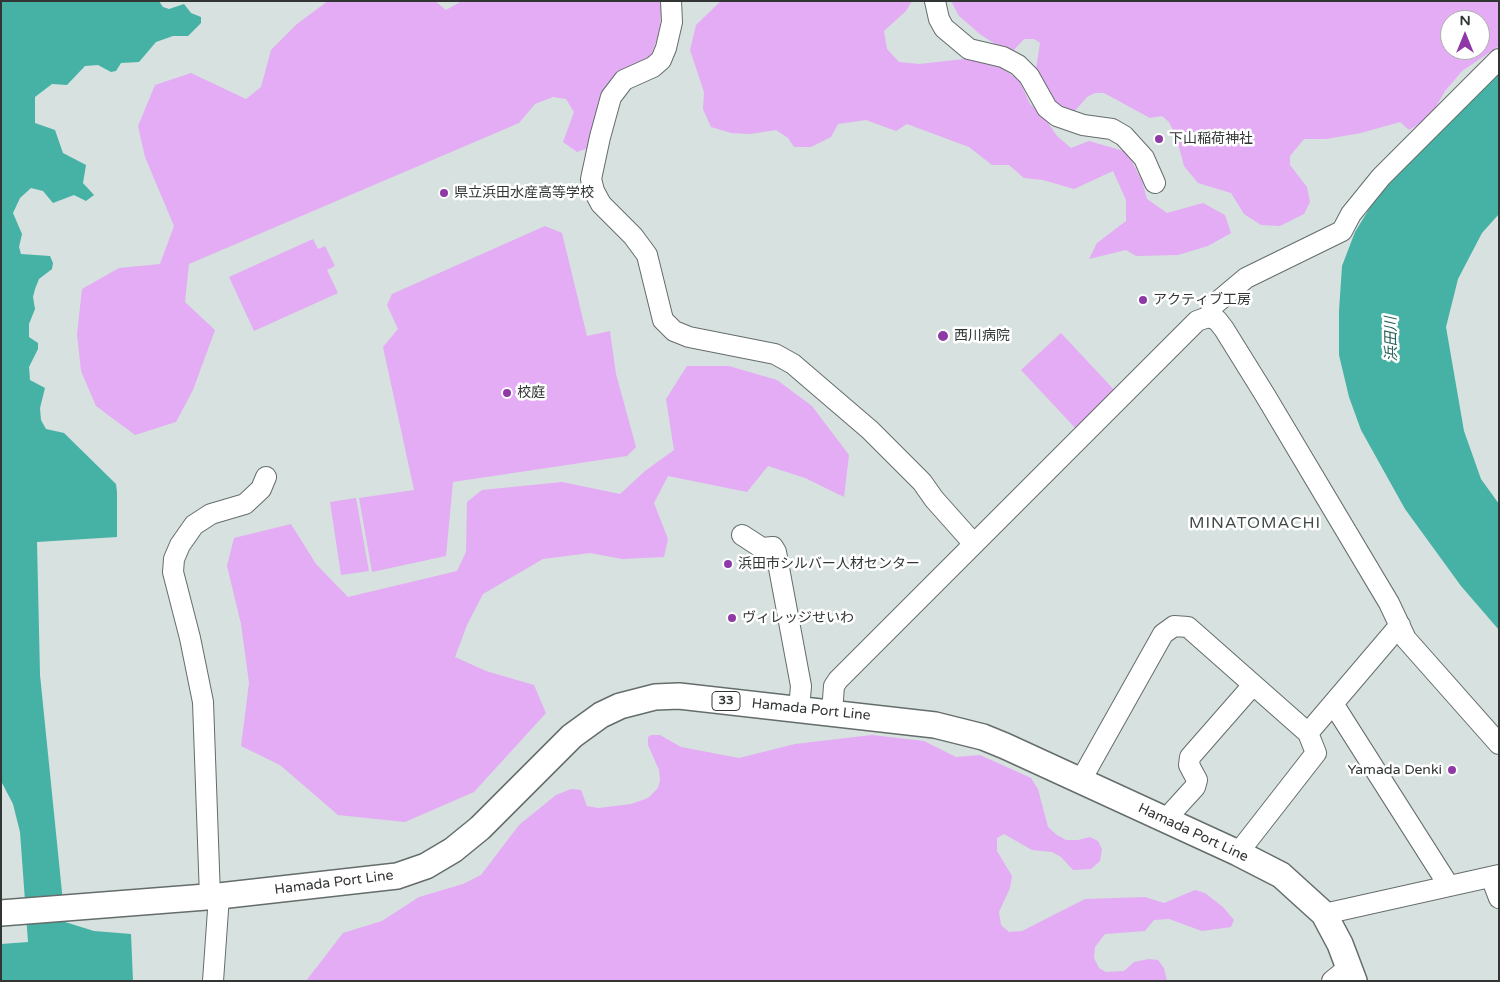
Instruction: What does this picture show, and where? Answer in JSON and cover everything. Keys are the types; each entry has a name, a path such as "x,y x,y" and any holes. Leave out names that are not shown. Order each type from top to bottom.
{"main road":[{"name":"Hamada Port Line","path":"9,912 214,896 397,876 426,866 453,850 480,828 572,736 601,715 620,706 655,697 679,696 911,721 958,730 1005,746 1238,853 1287,880 1324,914 1345,976"}],"street":[{"path":"671,1 672,22 661,60 653,67 621,82 611,97 600,137 592,180 594,191 602,204 633,236 646,255 652,273 659,309 669,327 679,334 698,340 774,354"},
{"path":"935,1 938,19 944,28 969,50 1003,57 1018,65 1029,76 1047,108 1057,116 1082,125 1112,129 1124,136 1144,158 1155,183"},
{"path":"1208,317 1214,304 1246,278 1342,231 1351,214 1381,177 1499,58"},
{"path":"832,712 834,686 838,680 1197,321 1208,317 1217,320 1224,329 1265,395 1389,603 1406,639 1499,744"},
{"path":"753,339 774,354 793,364 870,430 922,482 974,544"},
{"path":"213,981 214,896 203,702 190,638 173,572 174,559 180,545 194,525 211,514 245,504 261,489 266,477"},
{"path":"742,535 762,548 773,547 776,552 801,686 799,709"},
{"path":"1081,780 1135,681 1167,629 1174,626 1188,627 1308,733 1314,748 1315,756 1238,853"},
{"path":"1308,733 1400,626"},
{"path":"1165,820 1196,787 1197,780 1189,765 1190,756 1253,685"},
{"path":"1334,705 1449,886"},
{"path":"1324,914 1495,876 1499,898"}],"shaded area":[{"path":"328,1 435,1 446,10 462,1 661,1 662,4 659,34 649,60 613,77 601,104 591,147 577,152 563,142 574,112 566,99 553,97 535,104 519,123 189,264 185,302 215,330 193,390 176,422 135,435 96,406 81,371 77,334 82,289 119,268 160,264 174,226 145,157 138,126 155,85 191,73 246,99 261,87 271,50 297,24"},
{"path":"721,1 912,1 906,11 884,31 887,49 899,62 919,64 973,58 1001,68 1019,80 1030,104 1044,117 1057,136 1071,148 1089,141 1127,152 1142,181 1147,199 1167,213 1203,203 1225,215 1231,233 1208,246 1178,255 1136,256 1126,250 1089,259 1097,243 1126,221 1126,200 1113,171 1074,189 1043,180 1024,178 1009,165 992,165 969,147 907,124 896,131 866,120 838,124 831,137 811,147 794,147 788,138 776,130 750,134 731,133 711,127 703,109 704,92 690,50 696,25"},
{"path":"951,1 1499,1 1499,46 1490,52 1490,10 1440,10 1440,60 1478,60 1462,71 1445,91 1430,117 1409,130 1400,122 1361,133 1326,139 1304,139 1290,156 1290,165 1307,187 1310,202 1304,214 1280,226 1261,225 1244,214 1231,193 1198,183 1184,166 1176,136 1169,122 1162,116 1150,118 1104,93 1095,93 1087,97 1074,112 1065,108 1054,101 1038,77 1036,69 1040,43 1034,39 1024,39 1014,50 1005,50 981,35 959,16"},
{"name":"校庭","path":"545,226 562,233 587,336 610,331 616,374 636,447 627,456 453,482 446,556 372,572 359,498 414,490 383,347 398,329 387,305 392,294"},
{"path":"313,239 318,249 325,246 335,266 327,270 338,293 254,331 229,277"},
{"path":"1061,333 1118,394 1078,431 1021,370"},
{"path":"687,366 729,366 777,380 812,406 849,455 844,497 805,478 768,466 747,492 668,476 654,503 668,539 664,557 622,559 590,553 543,559 483,594 467,625 455,657 486,671 534,685 546,713 474,792 405,822 338,815 280,765 241,746 249,683 241,624 227,566 234,538 291,524 316,564 348,597 457,571 466,552 467,502 482,490 562,482 620,494 645,471 674,450 666,399"},
{"path":"356,498 369,571 341,575 330,502"},
{"path":"660,735 681,747 739,758 795,744 872,735 924,741 956,757 980,755 1031,778 1038,789 1048,827 1057,835 1066,840 1090,837 1098,841 1102,849 1100,861 1091,869 1073,870 1061,857 1052,852 1032,850 1004,834 997,838 997,851 1012,876 1010,888 999,912 1001,925 1009,932 1022,931 1085,899 1145,897 1164,903 1195,890 1205,893 1223,907 1234,920 1231,927 1202,931 1169,919 1154,920 1145,931 1105,934 1095,947 1094,958 1099,968 1106,972 1124,971 1134,962 1149,959 1158,960 1164,968 1167,981 306,981 343,933 382,921 419,897 463,884 481,875 519,825 556,795 571,789 581,790 587,806 598,808 631,804 648,798 658,788 660,780 659,770 648,745 648,737"}],"water":[{"path":"1,1 159,1 163,7 169,9 184,4 191,13 201,17 201,23 188,36 173,36 156,42 139,62 121,63 116,71 111,72 98,65 85,66 67,85 52,84 35,97 35,123 55,130 63,153 86,165 83,183 94,195 86,201 74,195 53,203 43,191 31,188 20,198 13,213 22,234 19,247 21,254 50,256 53,263 52,269 39,279 35,289 33,297 35,309 29,324 29,337 38,343 38,349 29,367 30,380 45,388 40,408 41,420 46,429 64,433 116,484 117,537 37,542 40,675 65,922 94,931 131,934 133,981 1,981 1,944 28,942 20,832 13,804 1,781"},
{"name":"浜田川","path":"1499,67 1499,214 1482,233 1458,279 1446,327 1464,431 1481,479 1499,504 1499,630 1461,586 1405,509 1361,430 1349,397 1339,355 1339,311 1342,266 1355,232 1377,196"}],"place":[{"name":"下山稲荷神社","path":"1159,139"},
{"name":"県立浜田水産高等学校","path":"444,193"},
{"name":"アクティブ工房","path":"1143,300"},
{"name":"西川病院","path":"943,336"},
{"name":"校庭","path":"507,393"},
{"name":"浜田市シルバー人材センター","path":"728,564"},
{"name":"ヴィレッジせいわ","path":"732,618"},
{"name":"Yamada Denki","path":"1452,770"}],"district":[{"name":"MINATOMACHI","path":"1255,524"}]}
